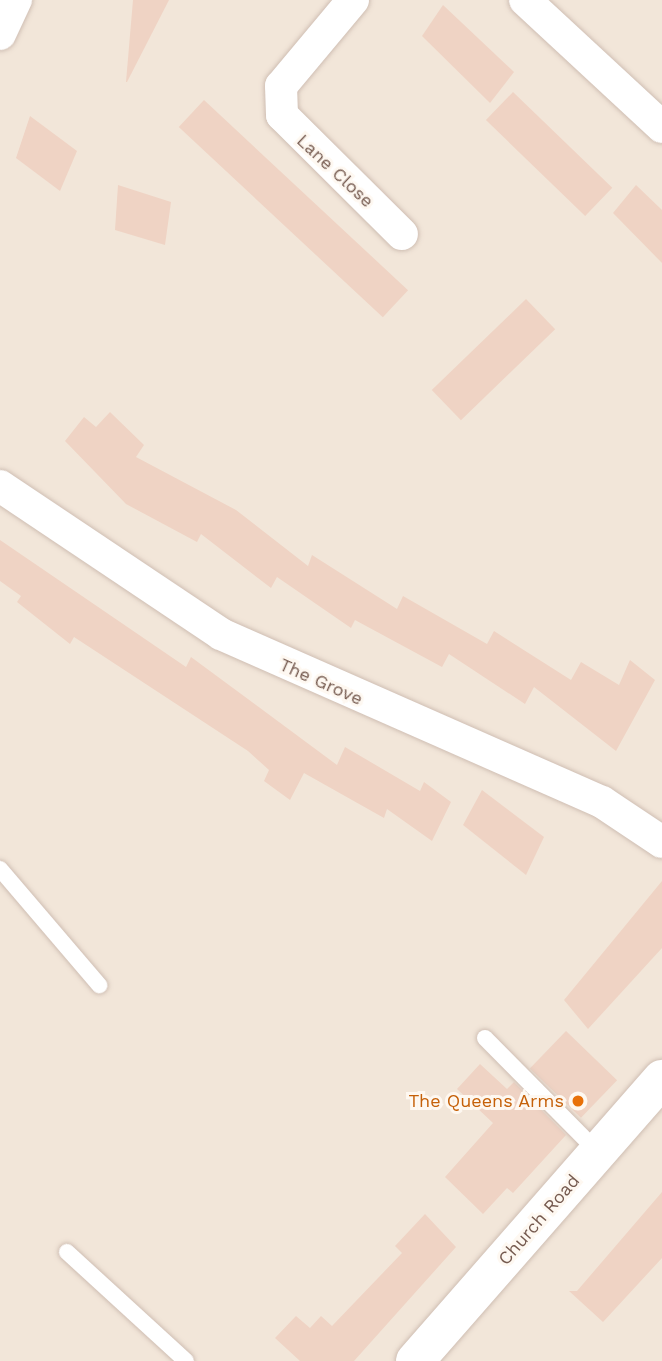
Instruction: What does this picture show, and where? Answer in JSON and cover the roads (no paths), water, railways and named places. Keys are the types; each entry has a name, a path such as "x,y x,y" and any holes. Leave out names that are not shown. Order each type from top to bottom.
{"main road":[{"name":"Church Road","path":"415,1361 662,1079"}],"street":[{"path":"0,34 16,0"},
{"name":"Lane Close","path":"353,0 281,86 282,114 402,234"},
{"path":"525,0 662,127"},
{"name":"The Grove","path":"0,486 221,634 300,675 601,802 662,842"}],"lane":[{"path":"0,869 99,985"},
{"path":"485,1038 598,1152"},
{"path":"67,1252 186,1361"}],"place":[{"name":"The Queens Arms","path":"578,1101"}]}
